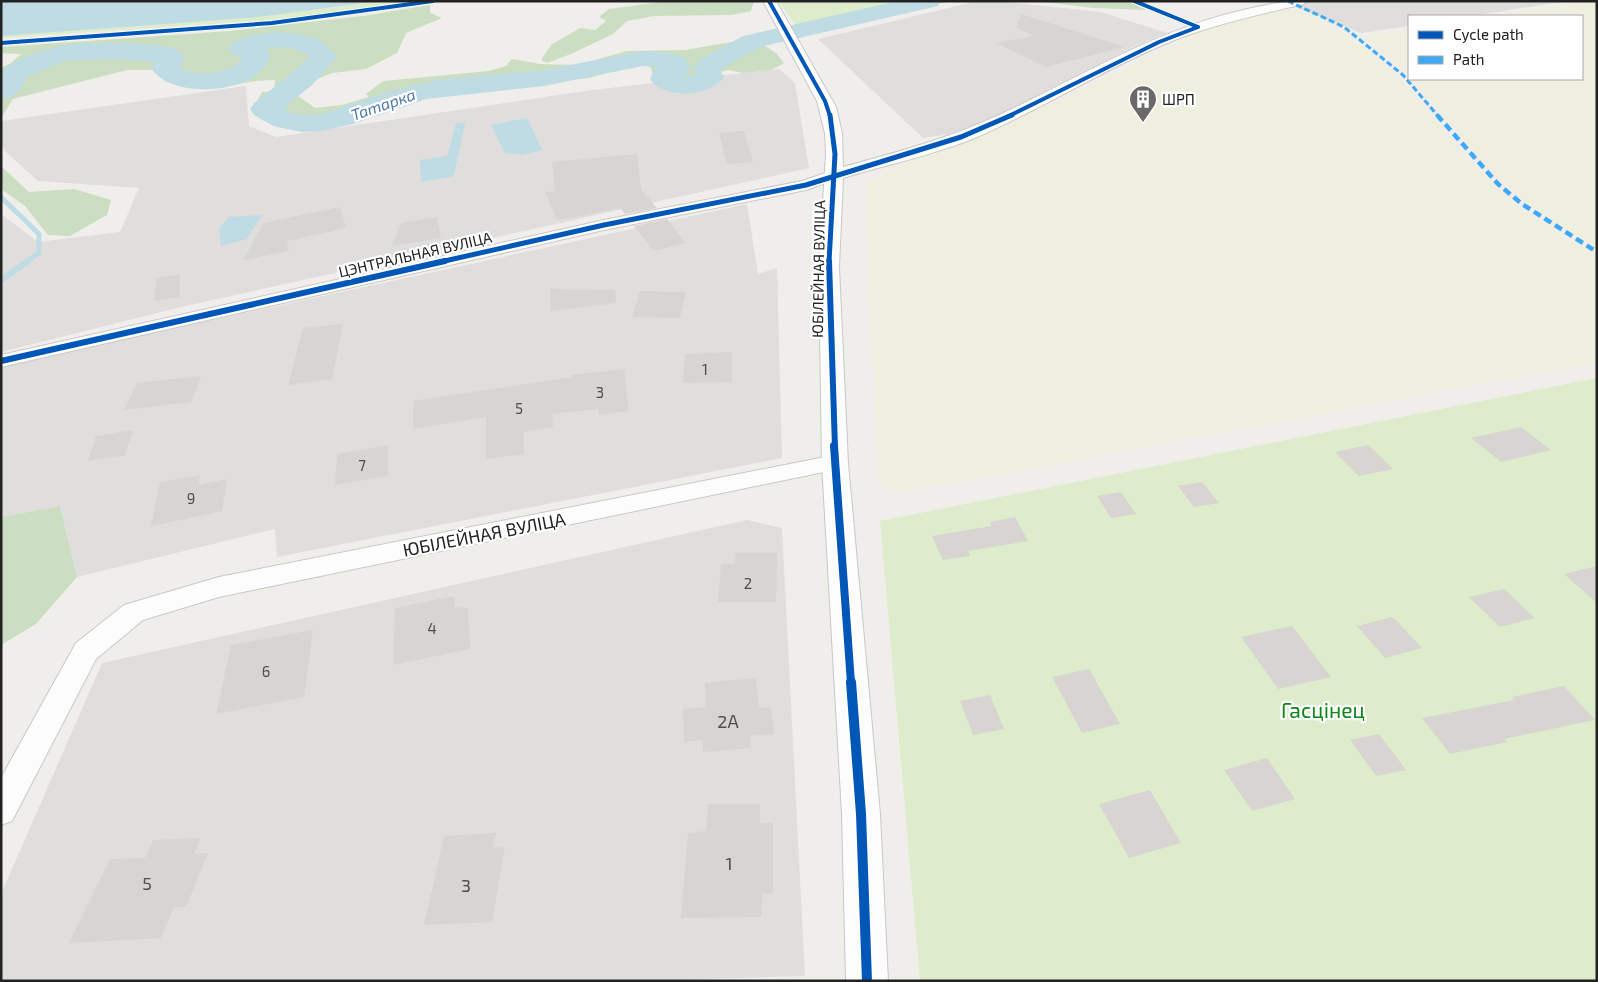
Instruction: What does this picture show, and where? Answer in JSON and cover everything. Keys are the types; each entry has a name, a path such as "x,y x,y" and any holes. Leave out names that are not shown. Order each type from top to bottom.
{"street":[{"name":"ЮБІЛЕЙНАЯ ВУЛІЦА","path":"769,1 832,116 835,154 829,267 835,463 861,814 867,981"},
{"path":"834,174 961,137 1024,109 1159,42 1190,30 1247,13 1294,2"},
{"name":"ЦЭНТРАЛЬНАЯ ВУЛІЦА","path":"1,361 604,225 806,185 834,174"},
{"name":"ЮБІЛЕЙНАЯ ВУЛІЦА","path":"1,810 86,651 134,612 218,587 835,463"}],"shaded area":[{"path":"978,1 998,1 1101,12 1167,33 1137,45 986,121 949,134 923,138 818,39"},
{"path":"1281,1 1568,1 1477,15 1408,15 1408,26 1361,33"},
{"path":"779,69 795,83 809,168 181,307 1,352 1,214 38,242 120,232 139,188 38,181 5,151 1,142 1,121 246,86 249,126 276,137 592,90"},
{"path":"747,204 758,274 777,268 782,458 277,557 275,529 77,577 60,506 1,517 1,368 143,335"},
{"path":"747,520 782,528 805,976 633,981 1,981 1,894 102,663"}],"green space":[{"path":"379,1 407,1 286,19 1,38 1,36 107,26 283,13"},
{"path":"668,1 754,1 751,11 731,15 654,16 627,21 613,34 571,54 547,63 541,60 551,45 580,28 595,30 606,21 599,17 609,9"},
{"path":"778,1 894,1 891,7 796,26"},
{"path":"894,1 951,1 887,14"},
{"path":"1036,1 1128,1 1146,10 1093,8"},
{"path":"1597,1 1597,249 1528,205 1493,173 1413,80 1583,80 1583,15 1502,15 1552,6"},
{"path":"430,5 430,13 442,18 406,33 397,53 366,69 332,73 308,83 298,96 315,108 342,105 369,97 366,94 383,81 489,71 506,66 512,59 540,64 577,65 627,51 685,50 737,41 762,44 776,53 784,63 771,70 744,73 728,70 692,79 654,82 651,68 642,63 589,78 498,88 398,103 352,123 301,128 262,120 257,115 258,99 262,92 274,91 275,80 212,88 166,82 153,70 127,70 13,99 1,118 1,68 11,63 21,54 1,53 1,47 230,31 363,16"},
{"path":"1284,9 1306,13 1357,43 1404,82 1465,156 1514,205 1574,243 1597,255 1597,362 916,490 890,491 879,480 868,271 867,183 887,172 1061,99 1216,25"},
{"path":"1408,30 1408,75 1364,36"},
{"path":"1,166 29,192 74,189 111,200 107,215 70,236 48,235 25,206 1,189"},
{"name":"Гасцінец","path":"1597,378 1597,981 920,981 880,521"},
{"path":"60,506 77,577 36,624 1,645 1,517"}],"water":[{"path":"1,1 379,1 258,17 1,36"},
{"path":"527,118 542,150 522,155 505,153 491,125"},
{"path":"456,123 465,123 454,176 421,182 420,160 447,156"},
{"path":"262,215 247,239 221,246 219,229 229,217"}],"building":[{"path":"1021,14 1124,47 1046,67 996,43 1035,36 1016,28"},
{"path":"744,131 753,162 727,164 719,133"},
{"path":"637,154 641,189 657,208 625,214 621,208 557,220 545,192 555,191 552,162"},
{"path":"340,207 346,228 287,241 289,251 243,260 264,223"},
{"path":"437,217 441,238 392,246 401,223"},
{"path":"667,219 686,243 654,251 634,226"},
{"path":"180,274 179,297 154,301 157,278"},
{"path":"550,289 615,290 616,303 551,311"},
{"path":"640,291 686,292 680,318 632,317"},
{"path":"343,324 332,379 288,385 303,328"},
{"path":"732,352 732,382 683,383 685,354"},
{"path":"624,369 629,411 599,415 598,409 552,414 553,427 523,432 524,454 486,459 486,417 413,429 413,401 572,377 571,375"},
{"path":"201,376 191,402 124,410 137,383"},
{"path":"1521,427 1551,450 1501,462 1471,438"},
{"path":"133,430 125,455 88,461 96,436"},
{"path":"388,445 388,476 335,485 337,454"},
{"path":"1368,445 1393,469 1359,476 1335,452"},
{"path":"200,475 198,485 227,479 222,511 151,526 160,482"},
{"path":"1202,482 1219,503 1194,507 1178,486"},
{"path":"1121,492 1136,514 1111,518 1097,496"},
{"path":"1015,517 1028,541 968,551 970,556 943,560 932,536 992,526 990,522"},
{"path":"736,553 777,553 776,602 718,602 721,564 735,564"},
{"path":"1597,566 1597,603 1564,574"},
{"path":"1504,589 1535,618 1500,627 1469,597"},
{"path":"454,596 455,607 468,608 470,649 393,665 395,608"},
{"path":"1393,617 1422,648 1385,658 1357,626"},
{"path":"1292,626 1331,677 1278,689 1241,637"},
{"path":"313,630 304,697 216,714 231,645"},
{"path":"1089,669 1120,724 1082,733 1052,677"},
{"path":"756,678 759,708 771,707 774,734 750,736 751,748 703,752 703,740 684,742 683,709 706,707 705,683"},
{"path":"1564,686 1595,720 1504,739 1507,742 1450,754 1422,718 1514,700 1512,697"},
{"path":"990,695 1004,729 973,735 960,701"},
{"path":"1379,734 1406,770 1376,776 1350,740"},
{"path":"1267,758 1295,799 1252,811 1224,770"},
{"path":"1150,790 1181,843 1129,858 1099,804"},
{"path":"708,804 760,804 760,823 773,823 773,894 762,893 761,917 681,918 688,833 706,831"},
{"path":"496,833 493,848 505,847 492,922 424,925 444,836"},
{"path":"201,838 194,854 208,853 186,907 174,907 161,938 69,943 110,859 145,858 153,840"}],"waterway":[{"name":"Татарка","path":"1,91 12,82 15,73 48,57 64,53 116,51 167,55 172,58 164,68 173,75 200,81 231,77 244,71 253,64 257,54 241,49 246,46 262,41 292,40 309,44 324,57 301,80 264,109 283,120 302,124 322,123 343,118 423,91 453,86 544,78 643,59 674,62 678,67 664,75 663,79 674,84 694,85 711,77 706,70 710,65 752,41 930,1"},
{"path":"1,197 39,234 39,253 26,262"},
{"path":"1,280 28,261"}],"marked path":[{"path":"1288,1 1344,27 1403,75 1498,184 1522,204 1597,252"}],"cycle path":[{"path":"1,43 272,23 379,10 433,1"},
{"path":"769,1 825,101 834,133 835,154 829,267 835,463 861,814 867,981"},
{"path":"1134,1 1198,27"},
{"path":"1,361 604,225 806,185 961,137 1024,109 1159,42 1198,27"}],"place":[{"name":"ШРП","path":"1143,123"}]}
